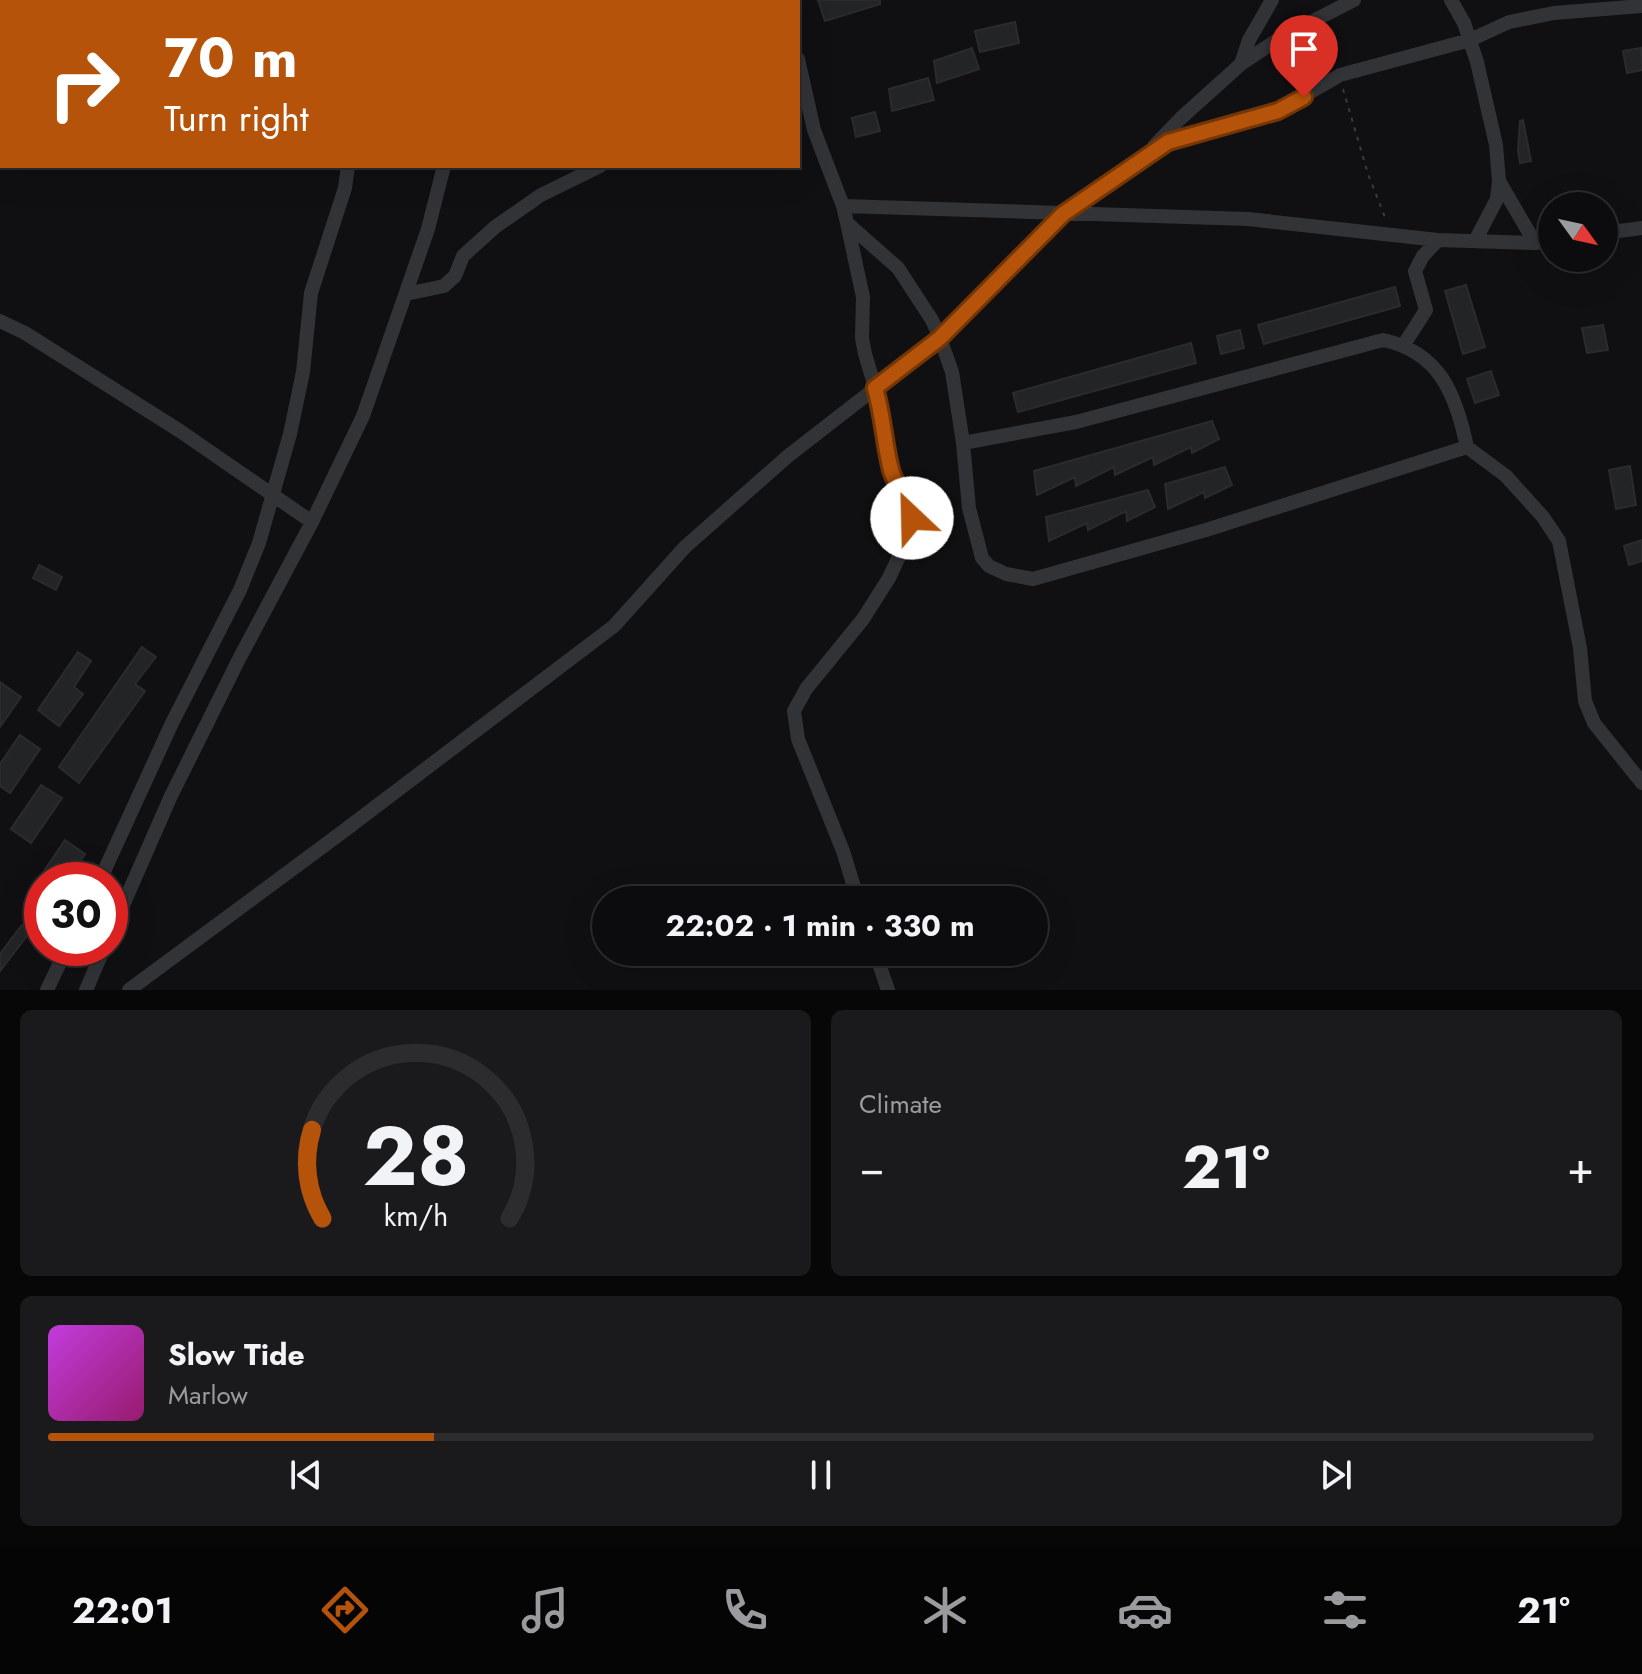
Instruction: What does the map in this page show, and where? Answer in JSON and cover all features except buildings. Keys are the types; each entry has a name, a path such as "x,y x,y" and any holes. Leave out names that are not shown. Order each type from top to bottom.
{"street":[{"path":"1241,64 1249,40 1272,0"},
{"path":"1137,164 1181,118 1241,64 1280,38 1354,0"},
{"path":"1451,0 1470,40 1496,145 1497,199 1475,241"},
{"path":"129,990 614,626 685,547 788,456 940,338 1063,214 1168,142 1278,111 1340,75 1470,40 1509,22 1554,13 1642,6"},
{"path":"800,68 814,130 843,206 863,297 862,338 865,354 883,414 893,475 911,508 912,518 909,535 889,578 863,619 806,689 794,711 798,739 854,886"},
{"path":"108,862 172,723 240,590 259,543 290,434 303,372 311,293 345,188 348,168"},
{"path":"128,894 170,798 363,416 428,229 443,168"},
{"path":"406,294 444,286 455,276 463,256 495,227 541,195 596,168"},
{"path":"1499,181 1535,243"},
{"path":"843,206 1248,219 1438,240 1538,243"},
{"path":"847,223 898,268 932,320 952,372 969,508 982,558 989,566 1006,574 1033,579 1206,530 1467,447"},
{"path":"1618,231 1642,228"},
{"path":"1403,346 1426,310 1415,271 1423,256 1438,240"},
{"path":"0,321 25,333 180,431 312,522"},
{"path":"963,443 1076,422 1383,340 1403,346 1440,374 1458,406 1467,447 1506,476 1543,517 1559,541 1580,648 1585,701 1594,723 1642,783"},
{"path":"47,990 58,966"},
{"path":"86,990 96,966"},
{"path":"880,966 888,990"}],"path":[{"path":"1340,75 1368,174 1392,236"}],"route":[{"path":"912,518 911,508 890,466 883,414 875,388 940,338 1063,214 1168,142 1278,111 1304,97"}]}
